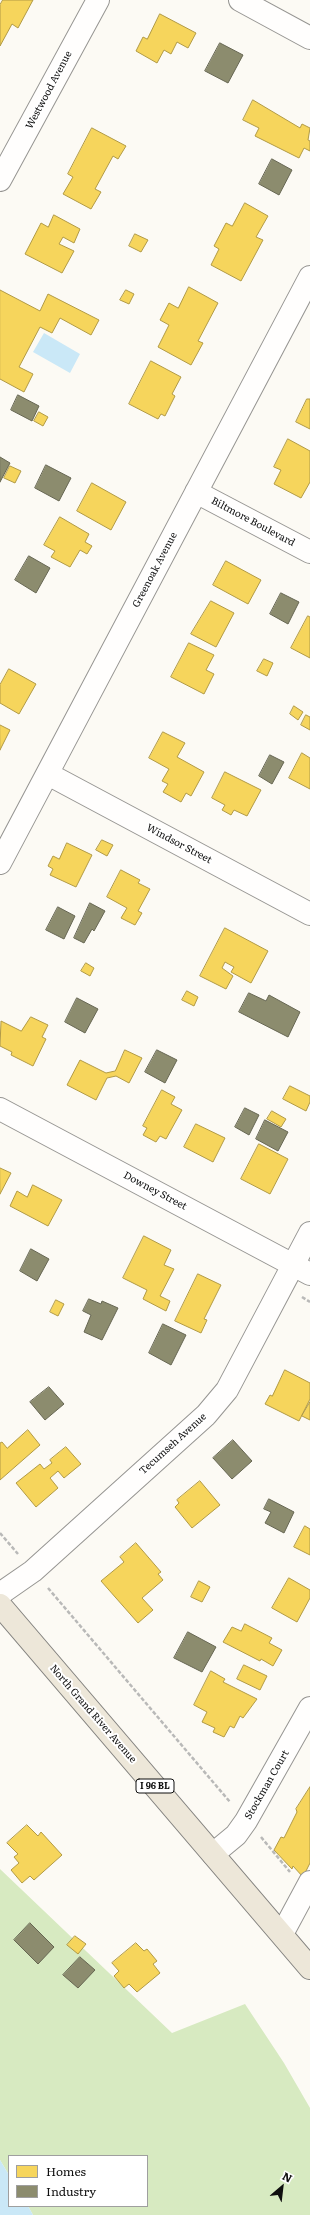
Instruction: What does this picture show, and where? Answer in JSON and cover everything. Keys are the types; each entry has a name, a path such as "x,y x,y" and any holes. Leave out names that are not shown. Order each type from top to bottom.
{"main road":[{"name":"North Grand River Avenue","path":"0,1605 310,1968"}],"street":[{"name":"Westwood Avenue","path":"0,180 98,0"},
{"path":"240,0 310,38"},
{"name":"Greenoak Avenue","path":"0,863 310,277"},
{"name":"Biltmore Boulevard","path":"196,492 310,552"},
{"name":"Windsor Street","path":"48,774 310,914"},
{"name":"Downey Street","path":"0,1109 301,1269"},
{"name":"Tecumseh Avenue","path":"0,1594 33,1570 206,1415 226,1390 301,1269 310,1233"},
{"name":"Stockman Court","path":"213,1854 236,1835 246,1821 308,1716"},
{"path":"282,1934 308,1886"}],"path":[{"path":"0,1533 246,1821 308,1886"}],"green space":[{"path":"0,1869 172,2033 245,2004 284,2063 310,2108 310,2215 33,2215 29,2207 148,2207 148,2155 8,2155 8,2173 0,2160"}],"water":[{"path":"44,333 80,354 70,373 33,352"},
{"path":"0,2160 8,2173 8,2207 29,2207 33,2215 0,2215"}],"building: Homes":[{"path":"3,0 33,0 18,28 12,24 0,46 0,5"},
{"path":"160,14 196,33 188,48 177,42 171,54 164,50 157,63 136,51 143,37 147,39"},
{"path":"253,100 300,128 302,124 310,128 308,140 310,141 310,151 304,148 299,158 255,136 259,128 243,120"},
{"path":"92,128 126,146 118,159 113,156 95,189 101,192 91,209 63,194 73,177 68,174"},
{"path":"245,203 268,216 256,237 263,240 241,281 211,265 219,249 214,246 226,223 232,226"},
{"path":"54,215 80,229 74,243 63,237 59,244 74,251 62,273 25,254 41,223 48,227"},
{"path":"135,234 148,240 141,252 129,246"},
{"path":"189,287 218,303 198,341 203,343 191,365 158,347 169,325 160,320 169,303 178,308"},
{"path":"0,290 40,311 48,294 99,320 91,335 60,318 52,333 40,327 19,367 33,374 24,392 0,379"},
{"path":"126,290 134,294 129,304 120,300"},
{"path":"151,361 181,377 172,394 175,396 165,416 161,414 158,419 129,404"},
{"path":"307,399 310,399 310,429 296,422"},
{"path":"39,412 48,417 43,426 34,421"},
{"path":"288,439 310,451 310,482 301,498 274,484 281,470 274,467"},
{"path":"10,466 21,471 15,483 4,478"},
{"path":"92,483 126,502 111,530 77,511"},
{"path":"60,517 89,534 85,542 92,546 87,554 80,550 70,567 51,557 55,551 44,545"},
{"path":"226,561 261,580 248,604 213,585"},
{"path":"211,601 234,613 216,647 191,634"},
{"path":"308,616 310,617 310,658 291,648"},
{"path":"189,643 214,655 206,670 214,674 204,694 171,677"},
{"path":"264,659 273,663 267,676 257,671"},
{"path":"9,669 36,684 19,714 0,703 0,685"},
{"path":"294,706 303,712 298,720 290,714"},
{"path":"306,715 310,717 310,730 301,725"},
{"path":"0,725 10,730 0,750"},
{"path":"163,732 185,743 177,757 204,772 191,796 186,793 181,802 163,792 168,784 162,781 169,769 149,758"},
{"path":"302,753 310,758 310,789 289,778"},
{"path":"225,772 261,790 247,816 234,810 231,815 222,810 225,805 212,798"},
{"path":"102,840 113,845 107,856 96,850"},
{"path":"67,843 92,855 76,887 50,875 53,869 48,866 53,856 59,859"},
{"path":"121,870 140,880 138,883 150,889 138,911 142,913 135,925 121,918 127,908 107,897"},
{"path":"225,928 268,951 251,983 231,972 234,967 225,962 222,968 233,976 226,989 200,976"},
{"path":"86,963 94,968 90,976 81,971"},
{"path":"187,991 198,997 194,1006 182,1000"},
{"path":"31,1017 48,1025 42,1037 46,1039 33,1066 11,1055 12,1052 0,1046 1,1021 21,1031"},
{"path":"125,1050 142,1058 129,1083 116,1076 107,1078 96,1100 67,1085 80,1060 106,1073 115,1071"},
{"path":"290,1086 310,1096 310,1102 306,1111 283,1099"},
{"path":"162,1090 175,1097 171,1104 182,1110 166,1139 160,1136 156,1142 143,1135 147,1128 143,1126"},
{"path":"272,1111 286,1119 281,1127 267,1119"},
{"path":"196,1124 225,1138 213,1162 184,1147"},
{"path":"259,1144 288,1159 270,1194 241,1179"},
{"path":"0,1168 11,1173 0,1194"},
{"path":"33,1185 62,1200 48,1226 10,1206 17,1191 27,1197"},
{"path":"144,1236 171,1250 164,1265 174,1269 160,1296 170,1301 166,1311 143,1299 147,1290 123,1278"},
{"path":"198,1274 221,1285 204,1319 207,1320 201,1333 175,1321"},
{"path":"56,1300 64,1304 58,1316 50,1312"},
{"path":"285,1370 310,1383 310,1399 299,1421 265,1404 270,1395 272,1396"},
{"path":"310,1402 310,1420 302,1416"},
{"path":"28,1430 40,1445 0,1480 0,1443 2,1442 7,1448"},
{"path":"66,1447 81,1464 64,1478 58,1471 50,1478 58,1488 36,1507 16,1483 40,1464 44,1469 52,1463 50,1460"},
{"path":"200,1481 220,1505 192,1528 175,1507 179,1503 177,1500"},
{"path":"305,1526 310,1529 310,1555 294,1547"},
{"path":"136,1543 161,1572 158,1574 163,1580 142,1598 153,1610 138,1623 101,1581 124,1562 120,1557"},
{"path":"289,1578 310,1590 310,1598 297,1622 272,1608"},
{"path":"199,1581 210,1587 202,1602 191,1597"},
{"path":"245,1624 272,1638 269,1643 282,1650 273,1666 223,1642 232,1627 241,1631"},
{"path":"244,1665 267,1676 260,1690 237,1679"},
{"path":"211,1671 225,1679 223,1682 257,1699 243,1718 240,1716 234,1728 230,1726 224,1737 213,1732 215,1728 202,1722 207,1712 194,1705"},
{"path":"310,1787 310,1863 303,1877 293,1866 292,1869 274,1850 281,1837 284,1838 297,1812 296,1809"},
{"path":"27,1825 38,1836 41,1832 62,1855 34,1880 30,1876 22,1883 11,1870 19,1863 14,1857 18,1854 7,1843"},
{"path":"75,1936 86,1944 78,1954 67,1945"},
{"path":"136,1943 144,1951 147,1949 157,1961 153,1964 160,1973 137,1992 129,1984 124,1988 114,1976 119,1971 112,1963"}],"building: Industry":[{"path":"220,43 243,55 228,83 205,71"},
{"path":"272,159 292,170 279,195 259,184"},
{"path":"18,395 39,406 32,421 11,410"},
{"path":"0,457 10,463 0,482"},
{"path":"46,465 71,478 59,501 35,488"},
{"path":"29,556 50,568 36,593 15,580"},
{"path":"281,593 299,602 288,624 270,614"},
{"path":"270,755 284,762 272,784 259,776"},
{"path":"90,903 105,911 94,931 92,929 84,943 74,938"},
{"path":"58,907 75,916 64,939 46,930"},
{"path":"249,993 266,1001 269,995 300,1012 288,1037 239,1012"},
{"path":"77,998 98,1009 85,1033 65,1022"},
{"path":"157,1050 177,1060 165,1083 145,1072"},
{"path":"245,1108 259,1115 249,1135 235,1127"},
{"path":"265,1120 288,1132 278,1151 256,1139"},
{"path":"31,1249 49,1259 37,1281 20,1271"},
{"path":"89,1299 101,1304 102,1301 118,1308 102,1340 84,1332 91,1315 83,1311"},
{"path":"163,1324 186,1335 171,1365 149,1353"},
{"path":"49,1387 64,1404 45,1420 30,1402"},
{"path":"233,1440 252,1461 232,1479 213,1458"},
{"path":"269,1499 294,1512 284,1533 265,1523 271,1512 264,1509"},
{"path":"188,1632 216,1647 202,1672 174,1658"},
{"path":"30,1923 54,1947 38,1964 14,1940"},
{"path":"80,1957 95,1970 78,1988 63,1975"}]}
